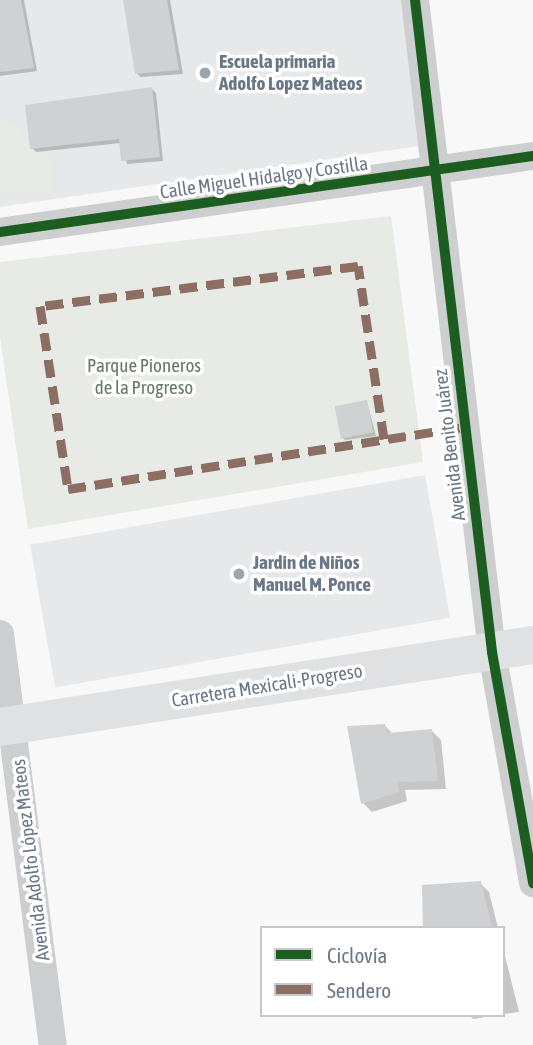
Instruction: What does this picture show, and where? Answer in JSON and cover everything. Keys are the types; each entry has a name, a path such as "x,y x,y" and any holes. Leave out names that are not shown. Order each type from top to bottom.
{"main road":[{"name":"Carretera Mexicali-Progreso","path":"7,726 533,645"}],"street":[{"name":"Avenida Benito Juárez","path":"415,0 492,652 533,883"},
{"name":"Calle Miguel Hidalgo y Costilla","path":"0,232 533,156"},
{"name":"Avenida Adolfo López Mateos","path":"0,634 7,726 52,1045"}],"shaded area":[{"name":"Escuela primaria Adolfo Lopez Mateos","path":"0,0 401,0 419,146 0,207"},
{"name":"Jardin de Niños Manuel M. Ponce","path":"425,475 450,618 55,687 30,545"}],"green space":[{"path":"0,120 17,126 30,149 51,155 51,192 0,194"},
{"name":"Parque Pioneros de la Progreso","path":"391,216 423,462 28,529 0,337 0,262"}],"building":[{"path":"0,0 21,0 34,68 0,72"},
{"path":"123,0 167,0 179,70 135,74"},
{"path":"152,87 160,157 121,161 119,139 30,149 25,105"},
{"path":"367,400 373,432 341,439 335,406"},
{"path":"385,724 387,733 432,729 438,781 397,782 399,792 361,804 347,726"},
{"path":"481,881 492,926 423,926 422,885"}],"marked path":[{"path":"384,439 358,266 40,306 68,489 466,427"}],"cycle path":[{"path":"415,0 492,652 533,883"},
{"path":"0,232 533,156"}],"place":[{"name":"Escuela primaria Adolfo Lopez Mateos","path":"205,73"},
{"name":"Jardin de Niños Manuel M. Ponce","path":"239,574"}]}
